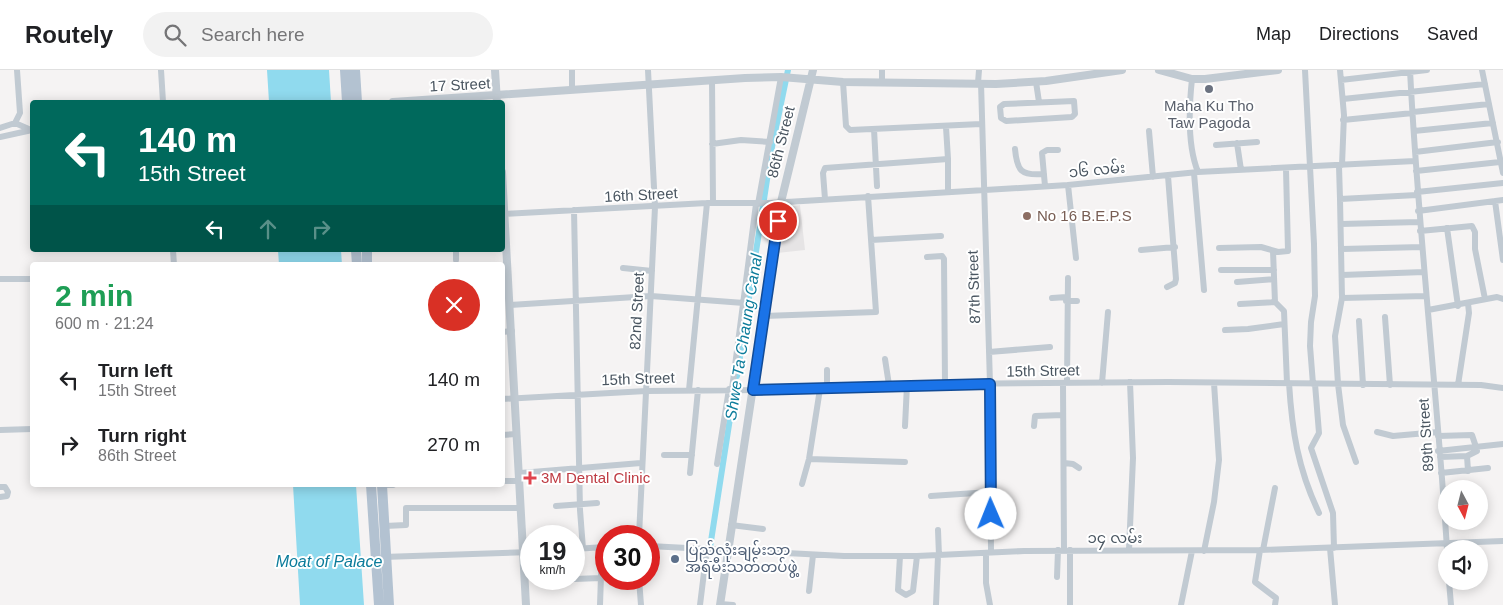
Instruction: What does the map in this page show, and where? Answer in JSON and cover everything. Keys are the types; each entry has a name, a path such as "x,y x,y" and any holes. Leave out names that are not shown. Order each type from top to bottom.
{"main road":[{"path":"345,70 347,100"},
{"path":"355,70 357,100"},
{"path":"371,487 389,605"},
{"path":"379,605 381,557 385,526 382,487"}],"street":[{"path":"0,128 15,122 20,113 17,70"},
{"path":"161,70 163,100"},
{"path":"494,70 496,100"},
{"path":"572,70 572,90"},
{"path":"648,70 649,85"},
{"name":"86th Street","path":"720,604 781,202 813,70"},
{"path":"882,70 882,82"},
{"name":"87th Street","path":"979,70 990,384 990,492 986,584 990,605"},
{"name":"17 Street","path":"496,100 572,90 773,74 782,78 843,82 979,83 1036,82 1122,70"},
{"path":"1159,70 1192,78 1205,79 1278,70"},
{"path":"1304,70 1308,168 1314,244 1315,296 1310,346 1319,433 1311,448 1333,513 1332,548 1335,605"},
{"path":"1340,70 1343,99 1340,165 1342,298 1335,336 1338,384 1344,425 1356,462"},
{"path":"1341,80 1427,70"},
{"path":"1482,70 1503,173"},
{"name":"89th Street","path":"1410,71 1418,211 1435,385 1447,540"},
{"path":"717,464 732,389 759,203 782,78"},
{"path":"1192,78 1190,101 1192,144 1196,172 1204,290"},
{"path":"689,390 710,203 712,80"},
{"path":"843,82 848,128 946,127 981,124"},
{"path":"1036,82 1039,102"},
{"path":"1343,99 1485,84"},
{"name":"82nd Street","path":"639,525 655,207 649,85"},
{"path":"1074,101 1075,116 1006,121 1001,118 1001,105 1039,102 1074,101"},
{"path":"1343,120 1489,104"},
{"path":"15,122 30,129"},
{"path":"1414,131 1493,123"},
{"path":"946,127 948,192"},
{"path":"874,129 877,186"},
{"path":"0,137 30,130"},
{"path":"1149,131 1153,177"},
{"path":"712,144 741,140 770,142"},
{"path":"1216,145 1257,142"},
{"path":"1415,152 1498,142"},
{"path":"1237,143 1241,170"},
{"path":"1015,150 1016,165 1020,171 1032,175 1044,174"},
{"path":"1045,186 1043,151 1058,150"},
{"path":"824,199 823,173 825,168 948,159"},
{"name":"၁၆ လမ်း","path":"781,202 1068,185 1196,172 1308,168 1415,161"},
{"path":"1416,171 1500,162"},
{"path":"1219,248 1261,247 1273,251 1290,249 1286,169"},
{"path":"1167,287 1175,283 1176,279 1168,176"},
{"path":"1340,200 1417,194 1503,183"},
{"path":"1068,185 1076,258"},
{"path":"764,316 876,312 868,196"},
{"path":"1418,211 1503,200"},
{"path":"1495,201 1503,260"},
{"name":"16th Street","path":"505,214 710,203 781,202"},
{"path":"574,210 581,525"},
{"path":"1341,224 1419,222"},
{"path":"1420,231 1470,226 1474,229 1478,267 1485,299"},
{"path":"1447,228 1458,306"},
{"path":"505,229 516,398 520,508 523,525"},
{"path":"871,240 941,236"},
{"path":"1141,250 1175,247"},
{"path":"1342,249 1422,247"},
{"path":"1273,251 1276,302 1284,311 1292,427 1298,460 1319,513"},
{"path":"456,252 456,260"},
{"path":"927,257 942,256 944,259 945,384"},
{"path":"623,268 652,270"},
{"path":"1221,270 1274,270"},
{"path":"1342,275 1424,272"},
{"path":"1068,278 1063,414 1064,550 1070,605"},
{"path":"0,279 30,279"},
{"path":"1237,282 1274,279"},
{"path":"510,305 651,296 744,303"},
{"path":"1342,298 1426,296"},
{"path":"1052,298 1078,301"},
{"path":"1428,310 1458,306 1485,299 1503,299"},
{"path":"1240,304 1276,302"},
{"path":"1458,385 1469,312 1468,303"},
{"path":"1102,382 1108,312"},
{"path":"1385,317 1390,385"},
{"path":"1358,321 1363,385"},
{"path":"1225,330 1284,324"},
{"path":"505,332 512,332"},
{"path":"989,352 1050,348"},
{"path":"885,358 889,385"},
{"path":"802,484 827,370"},
{"name":"15th Street","path":"505,399 646,391 1102,382 1458,385 1503,388"},
{"path":"1129,550 1133,458 1130,382"},
{"path":"1204,551 1214,502 1219,460 1214,383"},
{"path":"905,426 907,385"},
{"path":"690,473 698,390"},
{"path":"1034,426 1035,416 1063,414"},
{"path":"0,430 30,429"},
{"path":"1377,432 1393,436 1472,435 1477,451 1467,456 1439,454"},
{"path":"505,435 517,434"},
{"path":"1439,454 1503,444"},
{"path":"664,455 692,455"},
{"path":"1467,456 1468,471"},
{"path":"809,459 905,462"},
{"path":"1064,462 1079,468"},
{"path":"505,480 580,469 641,463"},
{"path":"1441,473 1488,468"},
{"path":"0,487 5,487 8,492 7,496 0,497"},
{"path":"1275,488 1255,582 1272,593 1276,598 1275,605"},
{"path":"931,496 990,492"},
{"path":"556,506 597,503"},
{"path":"385,526 406,524 406,508 520,508"},
{"path":"731,525 763,529"},
{"path":"936,605 938,530"},
{"name":"၁၄ လမ်း","path":"1488,542 1503,541"},
{"name":"၁၄ လမ်း","path":"660,546 813,555 938,556 1064,550 1204,551 1438,546"},
{"path":"700,605 707,548"},
{"path":"1057,577 1064,550"},
{"path":"1181,605 1192,551"},
{"path":"381,557 520,552"},
{"path":"809,591 813,555"},
{"path":"900,556 898,590 906,594 913,591 917,556"},
{"path":"526,590 526,605"},
{"path":"600,605 601,590"},
{"path":"640,590 641,605"},
{"path":"1450,590 1451,605"},
{"path":"720,604 733,605"}],"shaded area":[{"path":"800,205 805,250 777,253 785,207"}],"water":[{"path":"267,70 329,70 331,100 269,100"},
{"path":"278,252 341,252 342,262 279,262"},
{"name":"Moat of Palace","path":"293,487 356,487 364,605 300,605"}],"waterway":[{"name":"Shwe Ta Chaung Canal","path":"737,376 772,147 788,70"},
{"name":"Shwe Ta Chaung Canal","path":"709,554 735,386"}],"place":[{"name":"Maha Ku Tho Taw Pagoda","path":"1209,89"},
{"name":"No 16 B.E.P.S","path":"1027,216"},
{"name":"3M Dental Clinic","path":"530,478"},
{"name":"ပြည်လုံးချမ်းသာ အရံမီးသတ်တပ်ဖွဲ့","path":"675,559"}],"route":[{"path":"778,221 753,390 990,384 991,514"}]}
